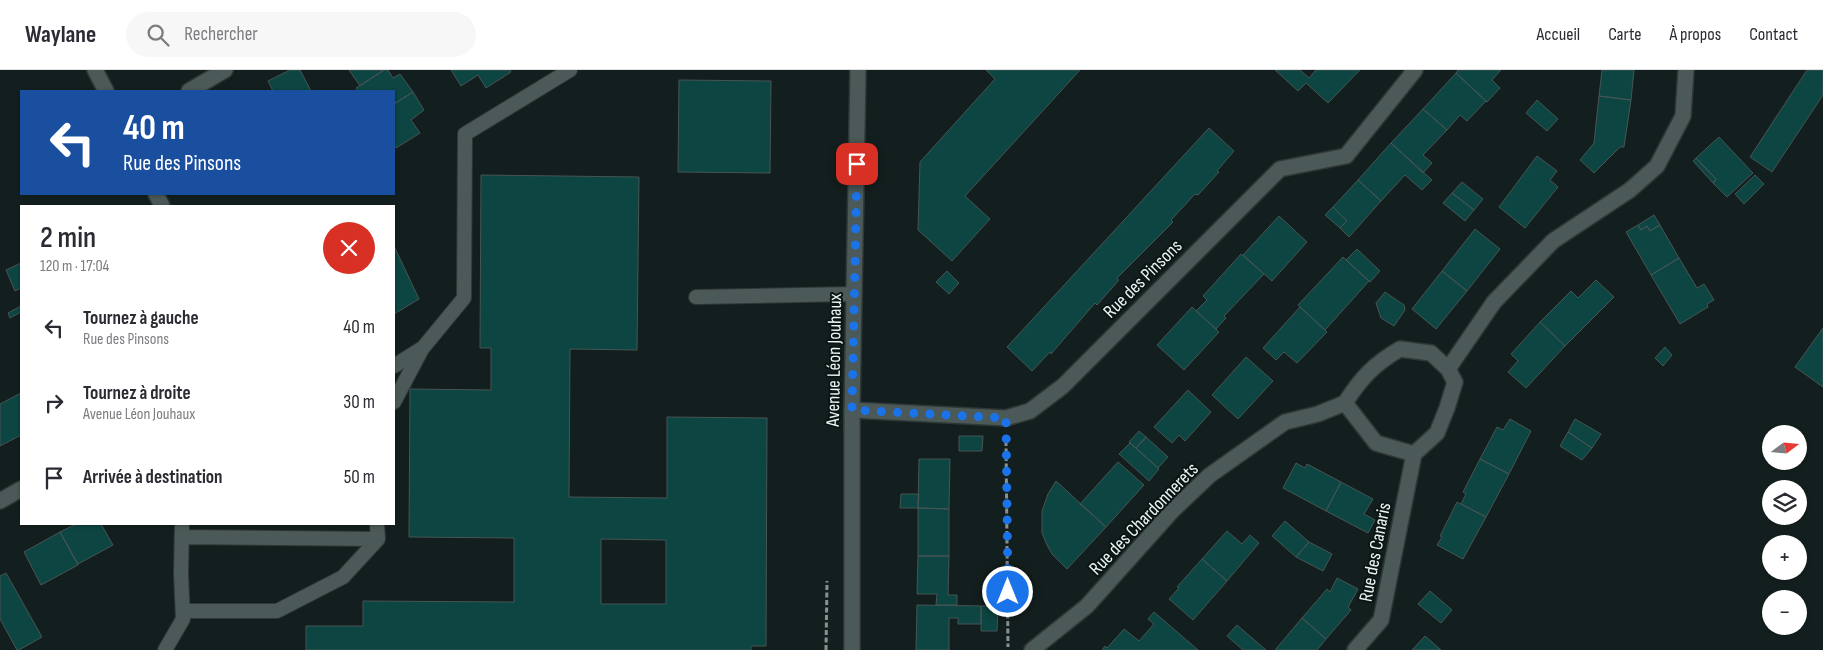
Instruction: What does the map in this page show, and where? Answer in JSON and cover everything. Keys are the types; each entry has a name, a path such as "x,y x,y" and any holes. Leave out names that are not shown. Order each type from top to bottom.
{"street":[{"path":"95,70 105,90"},
{"path":"191,90 225,70"},
{"name":"Avenue Léon Jouhaux","path":"852,650 852,410 858,70"},
{"name":"Rue des Pinsons","path":"852,410 1006,418 1030,411 1063,386 1280,169 1346,156 1415,70"},
{"path":"1448,369 1494,302 1553,241 1630,190 1657,166 1683,116 1686,70"},
{"path":"1400,349 1431,353 1448,369 1455,382 1438,433 1414,454 1376,443 1344,403 1359,380 1381,360 1400,349"},
{"name":"Rue des Chardonnerets","path":"1032,650 1087,606 1173,510 1210,475 1285,422 1318,414 1344,403"},
{"name":"Rue des Canaris","path":"1355,650 1381,620 1414,454"},
{"path":"0,501 20,490"}],"lane":[{"path":"395,400 422,348 464,298 465,134 570,70"},
{"path":"696,297 854,294"},
{"path":"395,365 422,348"},
{"path":"182,610 278,611 343,577 378,539 377,525"},
{"path":"166,650 183,619 182,530 378,539"}],"path":[{"path":"1006,418 1008,650"}],"building":[{"path":"290,70 300,70 310,90 272,90 268,81"},
{"path":"349,70 384,70 360,86"},
{"path":"384,70 388,70 393,78 400,74 413,92 395,103 395,90 357,90 356,88"},
{"path":"451,70 510,70 511,72 486,88 478,75 461,86"},
{"path":"986,70 1080,70 965,196 990,219 952,261 918,230 920,162 995,79"},
{"path":"1275,70 1300,70 1309,78 1316,70 1360,70 1328,103 1306,83 1298,91"},
{"path":"1458,70 1501,70 1492,80 1500,88 1487,102 1456,73"},
{"path":"1602,70 1634,70 1631,100 1599,96"},
{"path":"1807,70 1823,70 1823,95 1772,172 1750,157"},
{"path":"1456,73 1486,101 1467,121 1460,115 1447,130 1423,109"},
{"path":"679,80 771,81 770,173 678,172"},
{"path":"413,92 424,110 411,120 420,133 396,148 395,146 395,103"},
{"path":"1599,96 1631,100 1624,147 1620,147 1594,173 1580,160 1594,143"},
{"path":"1537,100 1558,119 1547,131 1526,113"},
{"path":"1423,109 1447,130 1423,155 1432,163 1423,173 1391,143"},
{"path":"1209,128 1234,151 1217,171 1219,172 1198,195 1195,194 1171,220 1173,222 1117,278 1119,280 1097,305 1095,303 1051,354 1050,352 1032,371 1007,347"},
{"path":"1719,137 1753,173 1727,197 1713,183 1716,179 1696,158"},
{"path":"1391,143 1432,180 1422,190 1405,175 1381,201 1358,180"},
{"path":"1537,156 1557,171 1550,180 1558,187 1525,228 1499,207"},
{"path":"1696,158 1716,179 1713,183 1693,161"},
{"path":"481,175 639,177 637,350 570,349 569,497 667,498 667,417 767,418 766,646 751,646 751,650 306,650 306,626 363,626 363,601 514,602 514,538 409,537 410,389 491,390 491,348 480,348","holes":["601,539 666,540 666,604 601,604"]},
{"path":"1755,175 1764,184 1744,204 1735,194"},
{"path":"1358,180 1381,201 1349,237 1340,228 1347,221 1333,207"},
{"path":"1462,182 1483,199 1474,210 1452,193"},
{"path":"1452,193 1474,210 1465,221 1443,203"},
{"path":"1333,207 1347,221 1340,228 1325,215"},
{"path":"1654,215 1660,225 1650,231 1647,226 1641,230 1638,225"},
{"path":"1279,216 1307,242 1272,281 1243,255"},
{"path":"1638,225 1641,230 1647,226 1650,231 1660,225 1679,258 1651,275 1626,232"},
{"path":"1475,229 1500,249 1467,291 1442,271"},
{"path":"395,248 419,299 395,313"},
{"path":"1357,249 1380,271 1370,282 1346,260"},
{"path":"1241,254 1264,274 1224,316 1226,318 1216,329 1196,311 1207,300 1203,296"},
{"path":"1343,257 1369,281 1325,330 1298,305"},
{"path":"1679,258 1697,288 1704,284 1714,300 1707,304 1708,307 1680,324 1651,275"},
{"path":"20,263 20,288 15,291 6,270"},
{"path":"947,271 959,283 949,294 936,282"},
{"path":"1442,271 1467,291 1436,329 1412,309"},
{"path":"1596,280 1614,297 1565,346 1540,322 1571,291 1578,298"},
{"path":"1385,292 1404,305 1405,310 1394,326 1381,318 1376,303"},
{"path":"20,307 20,313 10,318 8,313"},
{"path":"1192,307 1219,332 1184,370 1157,345"},
{"path":"1300,307 1327,332 1297,363 1284,352 1276,360 1263,348"},
{"path":"1540,322 1565,346 1526,388 1508,372 1518,361 1511,354"},
{"path":"1823,328 1823,387 1795,367"},
{"path":"1665,347 1672,355 1663,366 1655,358"},
{"path":"1246,357 1273,381 1238,419 1212,395"},
{"path":"1188,390 1211,412 1185,441 1179,435 1172,443 1154,427"},
{"path":"20,394 20,436 0,446 0,404"},
{"path":"1510,419 1531,431 1509,474 1480,459 1497,427 1503,430"},
{"path":"1575,419 1601,434 1592,448 1568,432"},
{"path":"1139,431 1146,437 1136,448 1129,442"},
{"path":"1568,432 1592,448 1582,460 1560,446"},
{"path":"959,436 983,436 982,451 959,451"},
{"path":"1146,437 1168,457 1158,468 1136,448"},
{"path":"1130,443 1159,469 1149,481 1119,454"},
{"path":"919,459 950,459 949,509 918,508"},
{"path":"1480,459 1509,474 1486,517 1461,504 1466,494 1463,492"},
{"path":"1118,462 1144,485 1106,527 1080,504"},
{"path":"1296,463 1305,468 1307,464 1341,482 1326,511 1283,488"},
{"path":"1056,481 1106,527 1067,569 1052,554 1042,533 1042,511 1048,494"},
{"path":"1341,482 1373,499 1364,514 1375,520 1368,533 1326,511"},
{"path":"901,494 919,494 918,508 900,508"},
{"path":"1457,502 1486,517 1463,559 1437,545"},
{"path":"918,508 949,509 949,556 918,556"},
{"path":"1285,521 1309,542 1296,557 1272,536"},
{"path":"74,525 102,525 113,545 78,564 60,532"},
{"path":"1227,531 1242,544 1250,535 1259,543 1227,581 1202,559"},
{"path":"60,532 78,565 41,585 24,552"},
{"path":"1309,542 1332,554 1323,571 1296,557"},
{"path":"918,556 949,556 948,595 957,595 957,605 936,605 937,594 917,594"},
{"path":"1202,559 1227,581 1193,620 1169,599"},
{"path":"6,573 42,637 19,650 17,650 0,619 0,576"},
{"path":"1337,578 1358,589 1348,607 1351,610 1326,639 1302,618 1327,589 1330,592"},
{"path":"1430,591 1452,610 1441,623 1418,604"},
{"path":"917,605 981,606 981,624 958,624 958,618 949,618 949,650 916,650"},
{"path":"981,606 998,606 997,631 981,631"},
{"path":"1154,612 1198,650 1102,650 1105,646 1107,648 1124,629 1139,641 1154,624 1148,619"},
{"path":"1302,618 1326,639 1317,650 1275,650"},
{"path":"1237,625 1266,650 1243,650 1227,636"},
{"path":"1425,636 1441,650 1412,650"}],"route":[{"path":"857,164 852,410 1006,418 1008,592"}]}
